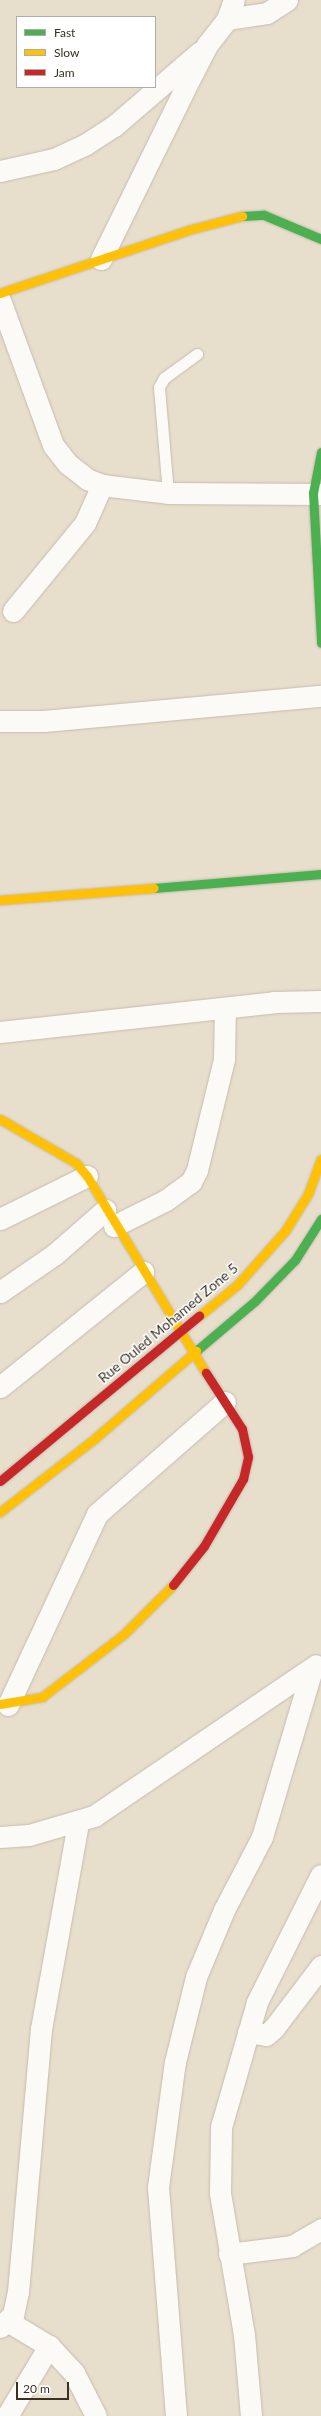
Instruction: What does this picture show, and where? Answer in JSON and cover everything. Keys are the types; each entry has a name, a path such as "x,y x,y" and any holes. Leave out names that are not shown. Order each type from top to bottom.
{"street":[{"path":"101,259 207,45 230,10 267,13 287,0"},
{"path":"0,170 54,158 86,144 114,126 207,45"},
{"path":"0,293 101,259 250,214 264,216 321,239"},
{"path":"0,300 53,445 68,464 102,485 168,493 317,494"},
{"path":"321,452 317,494 321,643"},
{"path":"13,611 85,523 102,485"},
{"path":"0,721 44,721 321,696"},
{"path":"0,900 321,874"},
{"path":"0,1032 225,1009 274,1002 321,1001"},
{"path":"0,1292 110,1218 166,1200 191,1182 197,1170 224,1059 225,1009"},
{"path":"0,1119 70,1159 87,1176 110,1218 225,1402 248,1445 248,1467 190,1565 124,1634 71,1677 42,1697 4,1704"},
{"name":"Rue Ouled Mohamed Zone 5","path":"0,1481 181,1333 237,1285 285,1231 308,1194 321,1159"},
{"path":"0,1219 87,1176"},
{"path":"0,1512 196,1354 255,1302 295,1260 319,1229"},
{"path":"0,1386 143,1272"},
{"path":"4,1704 97,1514 225,1402"},
{"path":"0,1837 29,1835 78,1823 109,1807 317,1665"},
{"path":"176,2416 158,2187 175,2062 196,1977 224,1910 262,1837 317,1665"},
{"path":"78,1823 41,2029 18,2292 4,2325 49,2346 74,2373 96,2416"},
{"path":"251,2416 244,2335 229,2254 220,2193 221,2127 258,2002 321,1875"},
{"path":"248,2032 266,2035 274,2028 321,1966"},
{"path":"229,2254 292,2246 318,2234"},
{"path":"7,2416 27,2388 49,2346"}],"lane":[{"path":"168,493 159,387 164,378 197,354"}],"traffic: fast":[{"path":"242,216 264,215 321,239"},
{"path":"321,452 313,493 321,643"},
{"path":"154,888 321,874"},
{"path":"196,1351 255,1301 295,1260 321,1219"}],"traffic: slow":[{"path":"0,293 188,230 242,216"},
{"path":"0,900 154,888"},
{"path":"0,1119 76,1163 87,1176 206,1373"},
{"path":"199,1316 237,1285 285,1231 308,1194 321,1159"},
{"path":"0,1512 94,1439 196,1351"},
{"path":"0,1704 42,1697 124,1634 173,1585"}],"traffic: jam":[{"path":"0,1481 199,1316"},
{"path":"173,1585 204,1546 243,1479 248,1457 242,1429 206,1373"}]}
